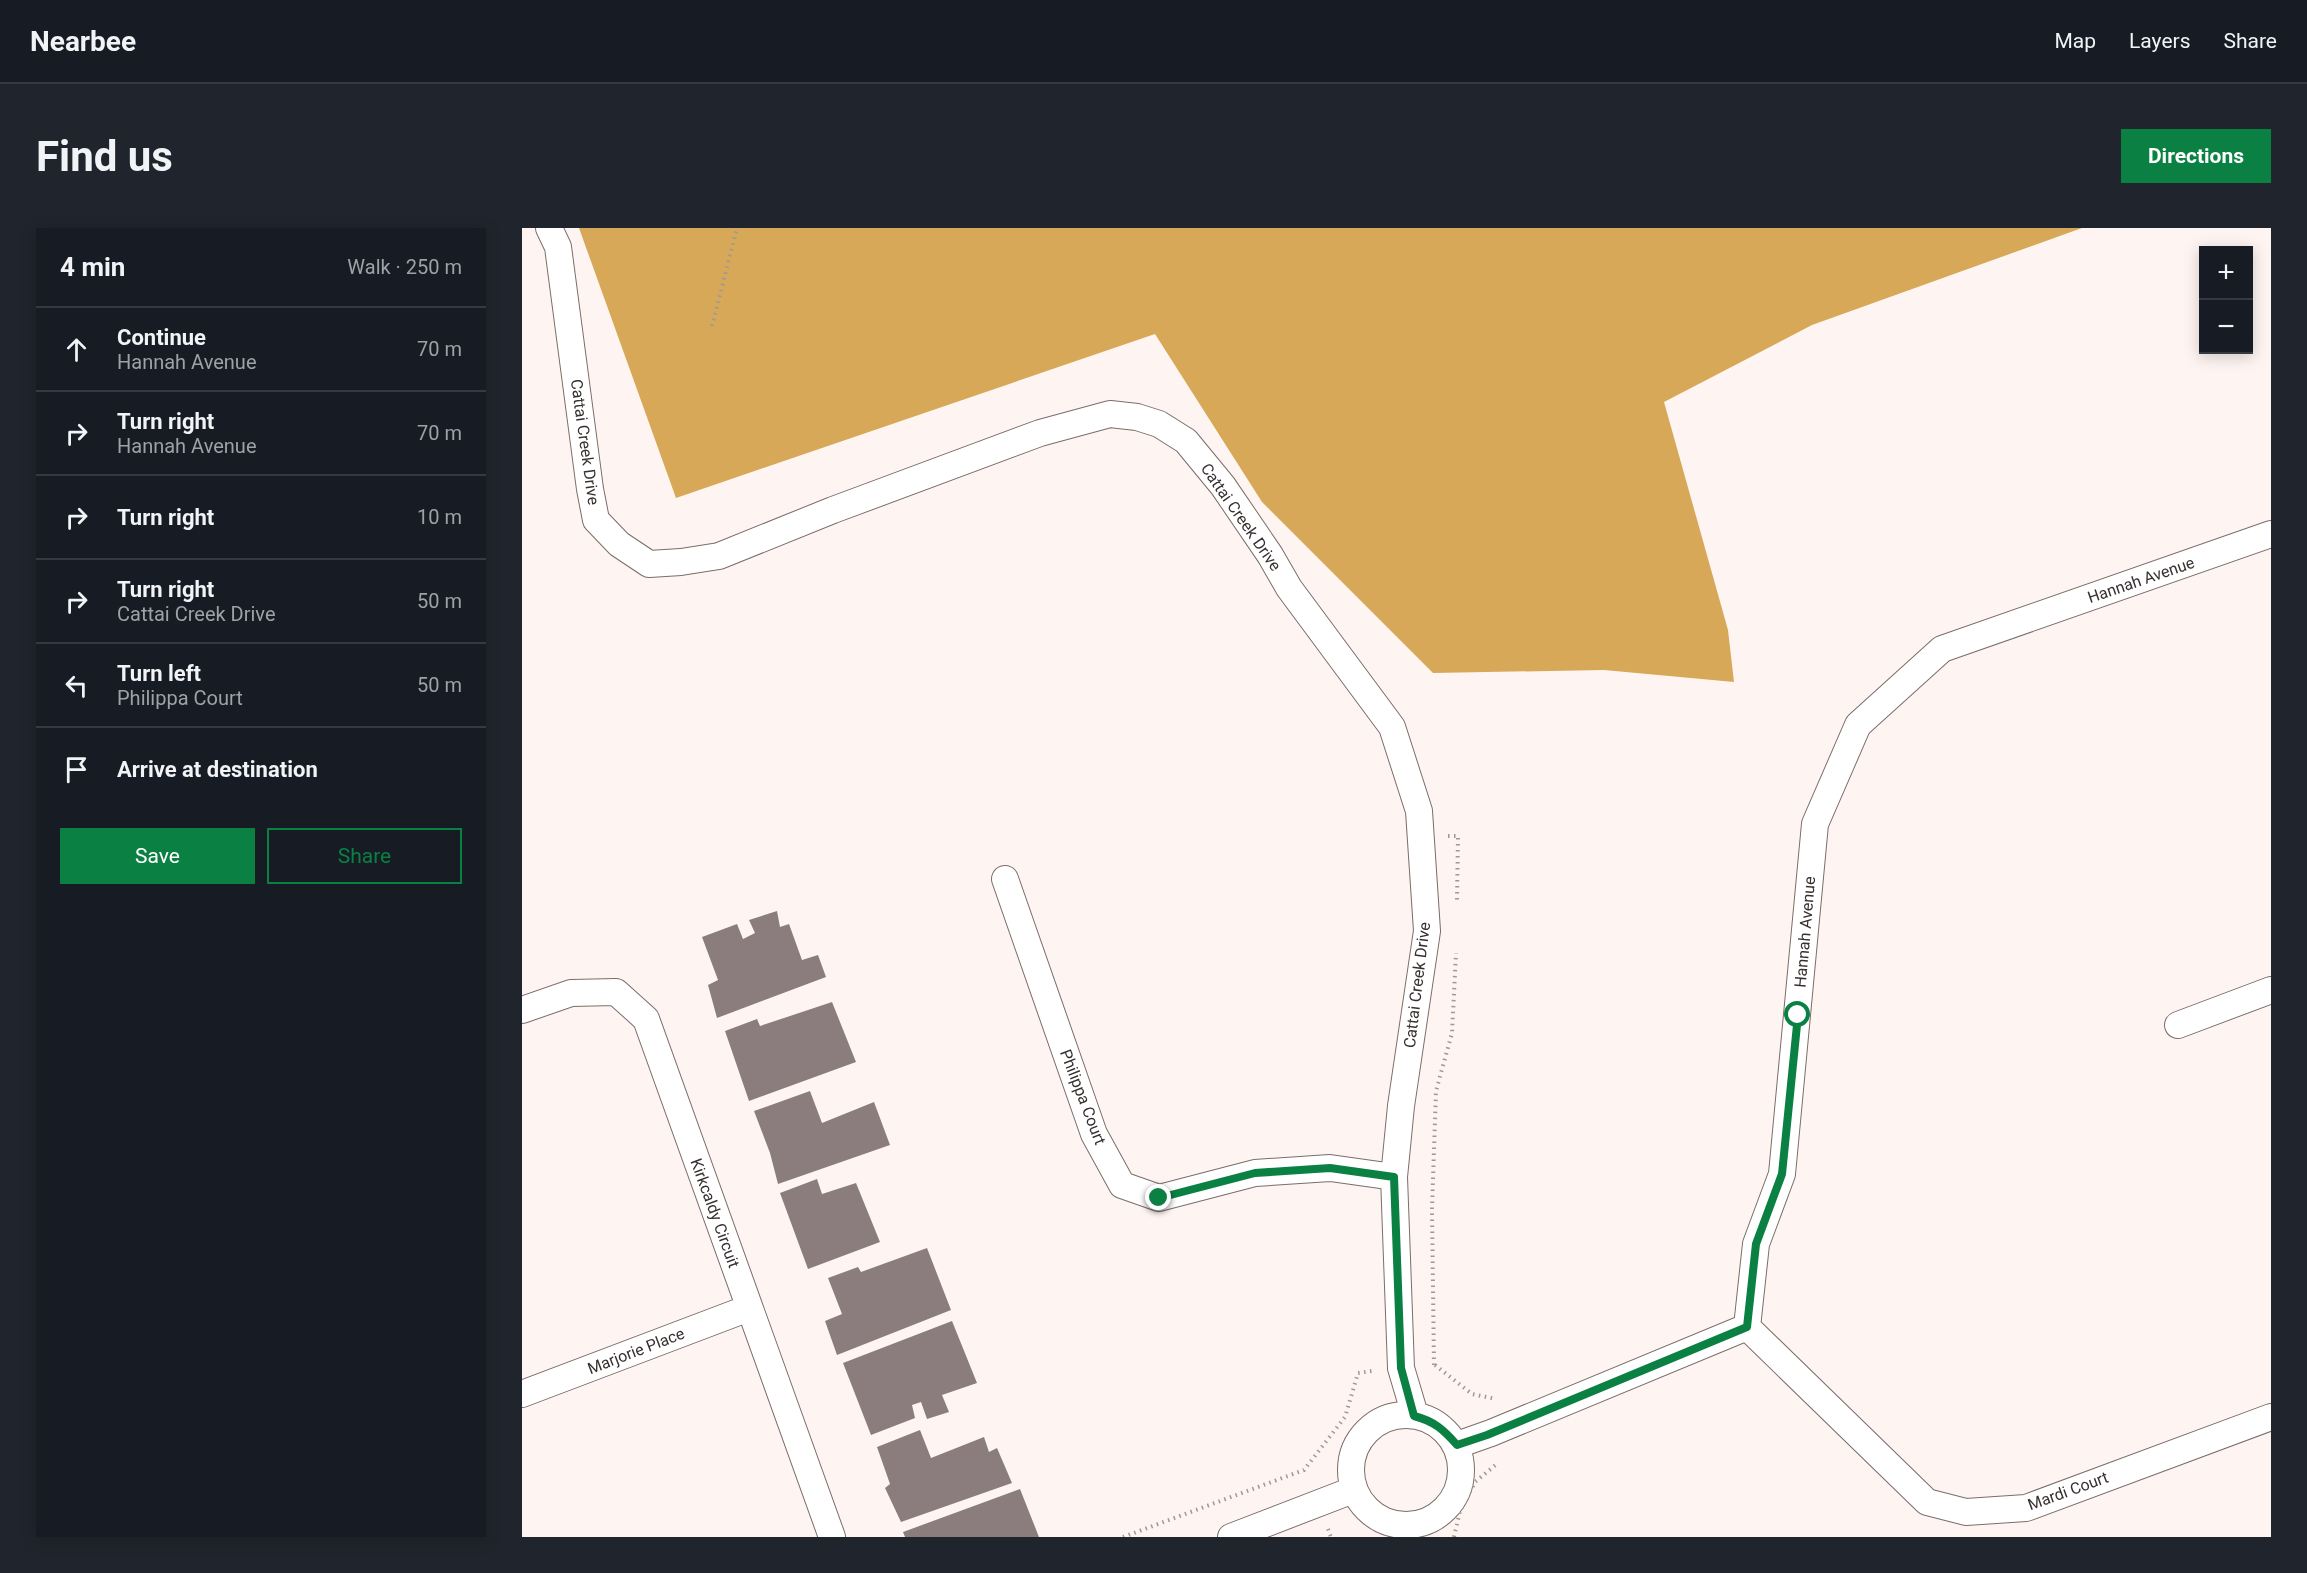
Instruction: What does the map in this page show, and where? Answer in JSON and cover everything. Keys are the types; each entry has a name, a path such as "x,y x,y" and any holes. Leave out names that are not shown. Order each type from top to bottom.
{"street":[{"name":"Cattai Creek Drive","path":"549,228 558,247 596,520 619,544 649,564 719,556 833,510 1040,433 1110,414 1137,417 1159,424 1186,441 1223,486 1270,555 1289,588 1392,727 1419,811 1427,931 1401,1106 1394,1177 1401,1368 1414,1416"},
{"name":"Hannah Avenue","path":"1747,1327 1756,1244 1782,1174 1815,824 1858,725 1942,650 2271,534"},
{"name":"Philippa Court","path":"1005,879 1094,1134 1122,1185 1159,1198 1255,1173 1330,1168 1394,1177"},
{"path":"2178,1025 2271,990"},
{"name":"Kirkcaldy Circuit","path":"522,1010 571,993 616,992 646,1019 832,1537"},
{"name":"Marjorie Place","path":"522,1394 750,1308"},
{"name":"Mardi Court","path":"1747,1327 1927,1502 1966,1512 2026,1508 2271,1417"},
{"path":"1457,1445 1487,1435 1747,1327"},
{"path":"1397,1416 1414,1416 1429,1420 1441,1427 1457,1445 1461,1475 1457,1492 1447,1507 1412,1531 1383,1520 1368,1511 1353,1490 1351,1464 1356,1447 1365,1432 1380,1421 1397,1416"},
{"path":"1231,1537 1353,1490"}],"path":[{"path":"712,326 737,228"},
{"path":"1454,1537 1460,1511 1475,1482 1503,1458"}],"shaded area":[{"path":"579,228 2082,228 1812,325 1664,402 1728,630 1734,682 1604,670 1433,673 1262,502 1155,334 676,498"}],"building":[{"path":"777,911 780,927 789,924 802,960 818,955 826,977 717,1018 708,985 718,980 702,937 737,924 743,939 755,933 749,920"},
{"path":"832,1002 856,1062 749,1101 725,1031 757,1019 760,1026"},
{"path":"810,1091 822,1123 874,1102 890,1145 778,1184 770,1153 754,1111"},
{"path":"817,1179 822,1194 856,1183 880,1242 808,1269 780,1193"},
{"path":"927,1248 951,1310 837,1355 825,1321 842,1314 828,1278 858,1267 861,1272"},
{"path":"952,1321 977,1383 942,1395 949,1412 927,1419 921,1402 912,1405 915,1418 871,1435 843,1363"},
{"path":"920,1430 931,1458 984,1437 989,1452 997,1448 1012,1483 901,1522 885,1488 890,1484 877,1447"},
{"path":"1020,1489 1039,1537 905,1537 903,1532"}],"route":[{"path":"1159,1198 1255,1173 1330,1168 1394,1177 1401,1368 1414,1416 1429,1420 1441,1427 1457,1445 1487,1435 1747,1327 1756,1244 1782,1174 1798,1015"}]}
